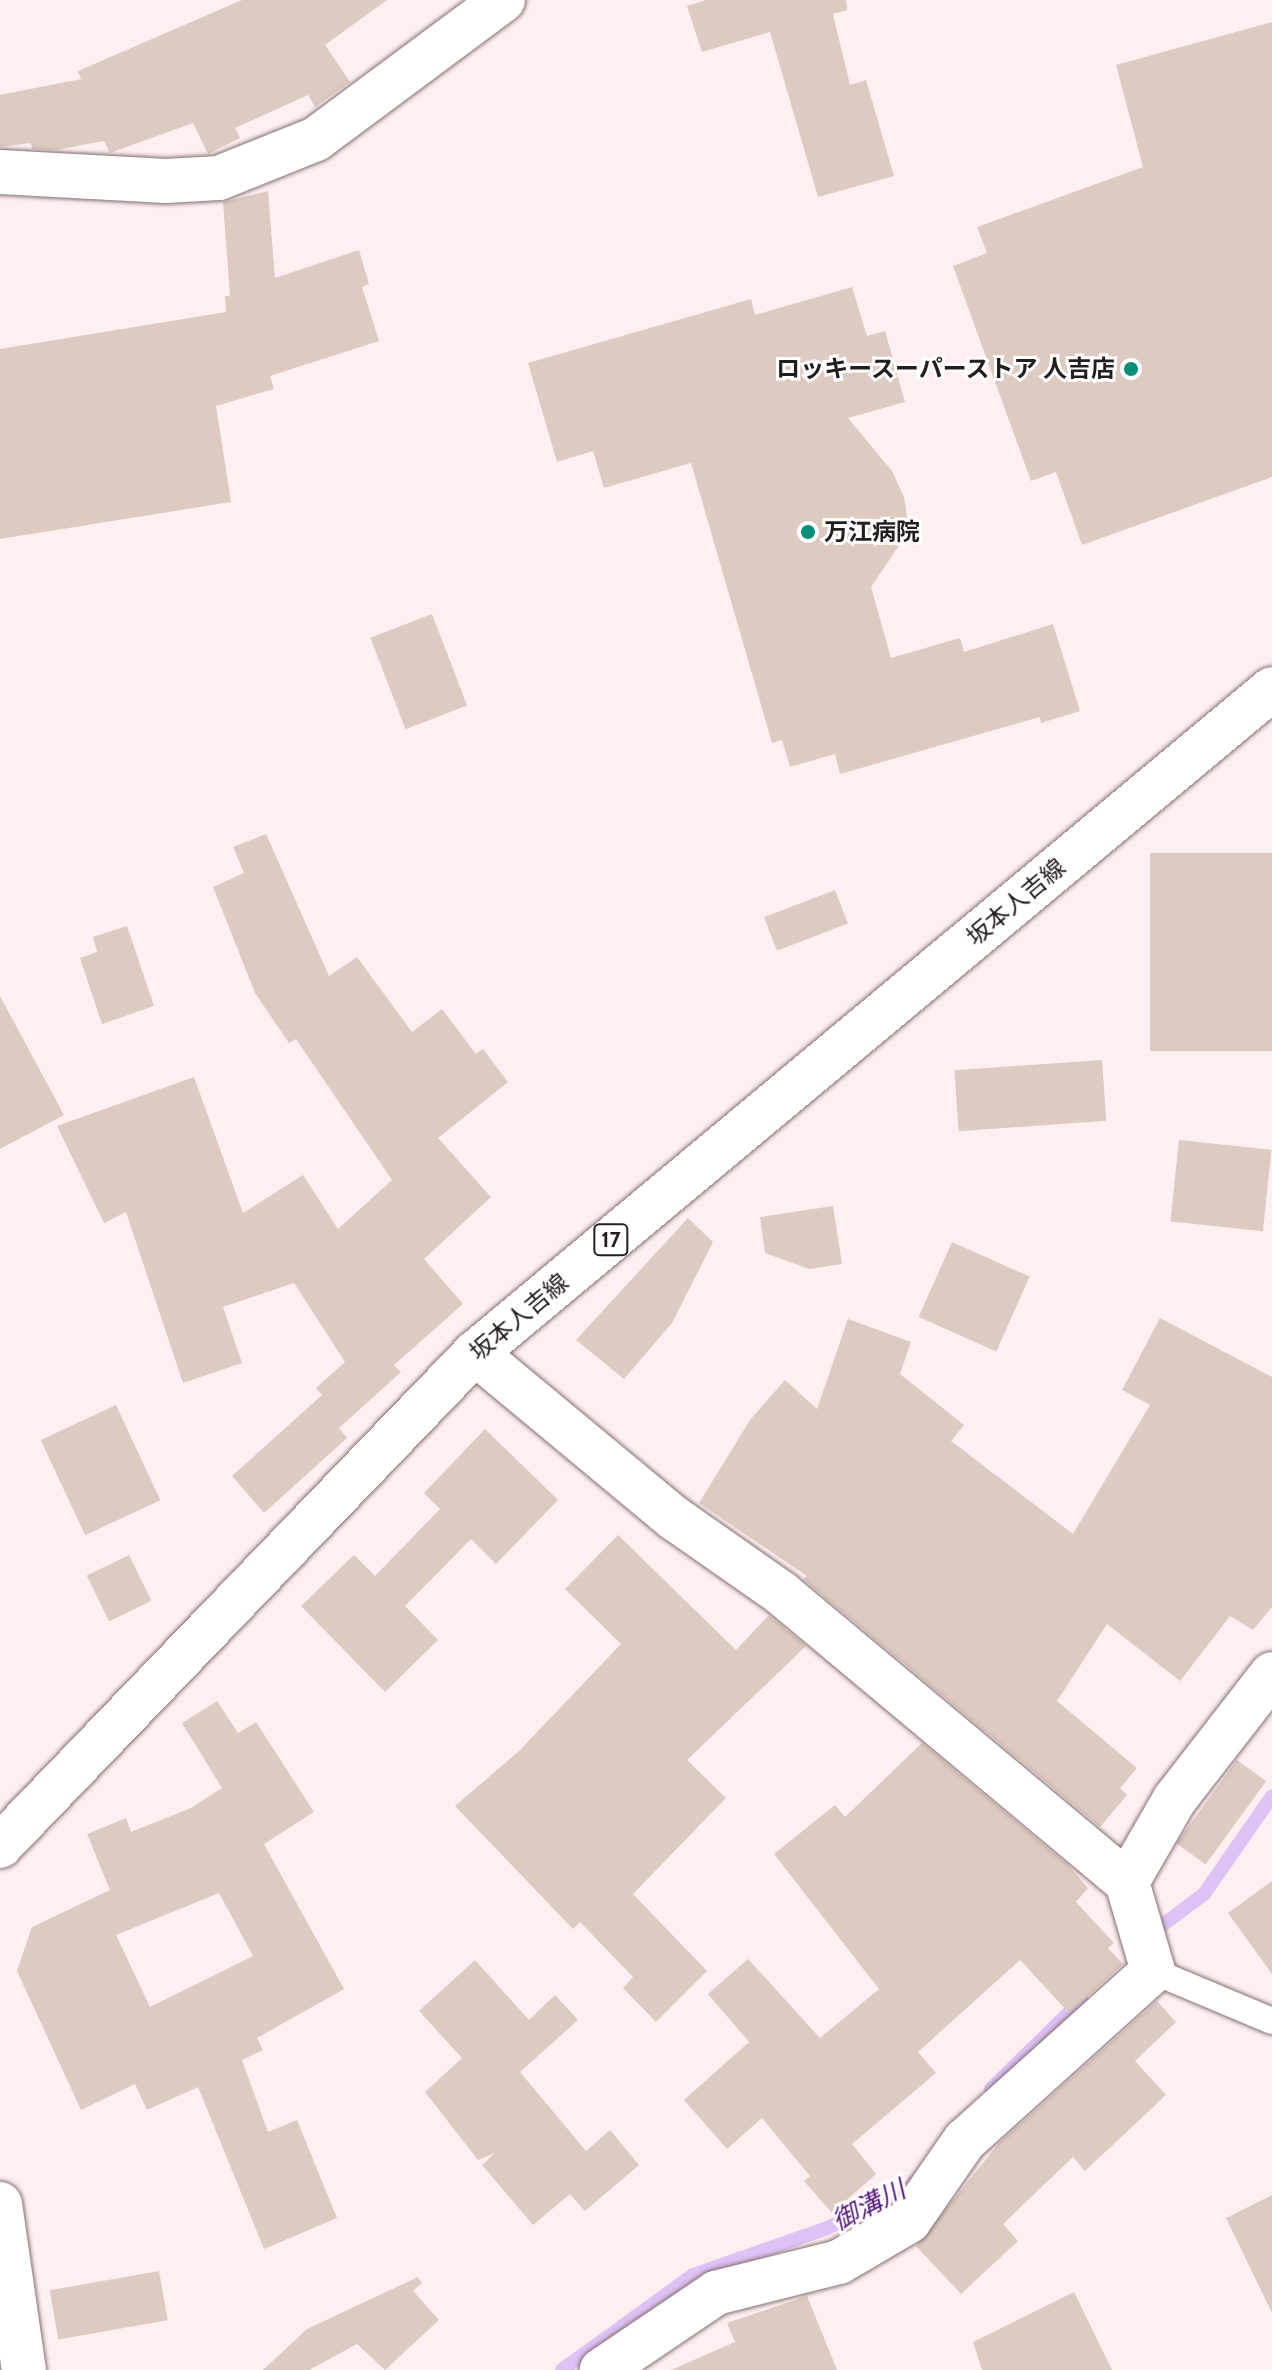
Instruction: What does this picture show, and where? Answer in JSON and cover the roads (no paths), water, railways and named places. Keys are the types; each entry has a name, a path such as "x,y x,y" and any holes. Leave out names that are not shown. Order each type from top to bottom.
{"street":[{"path":"0,172 166,181 219,178 316,139 503,0"},
{"name":"坂本人吉線","path":"0,1846 475,1353 1272,689"},
{"path":"475,1353 674,1518 781,1593 1127,1882 1153,1971 965,2140 909,2221 839,2262 716,2293 602,2370"},
{"path":"1127,1882 1175,1799 1272,1674"},
{"path":"0,2204 24,2370"}],"lane":[{"path":"1153,1971 1272,2021"}],"waterway":[{"name":"御溝川","path":"1156,1930 1204,1894 1272,1796"},
{"name":"御溝川","path":"991,2089 1082,2000"},
{"name":"御溝川","path":"562,2370 693,2275 827,2228 908,2190 914,2182"}],"place":[{"name":"ロッキースーパーストア 人吉店","path":"1131,369"},
{"name":"万江病院","path":"808,532"}]}
